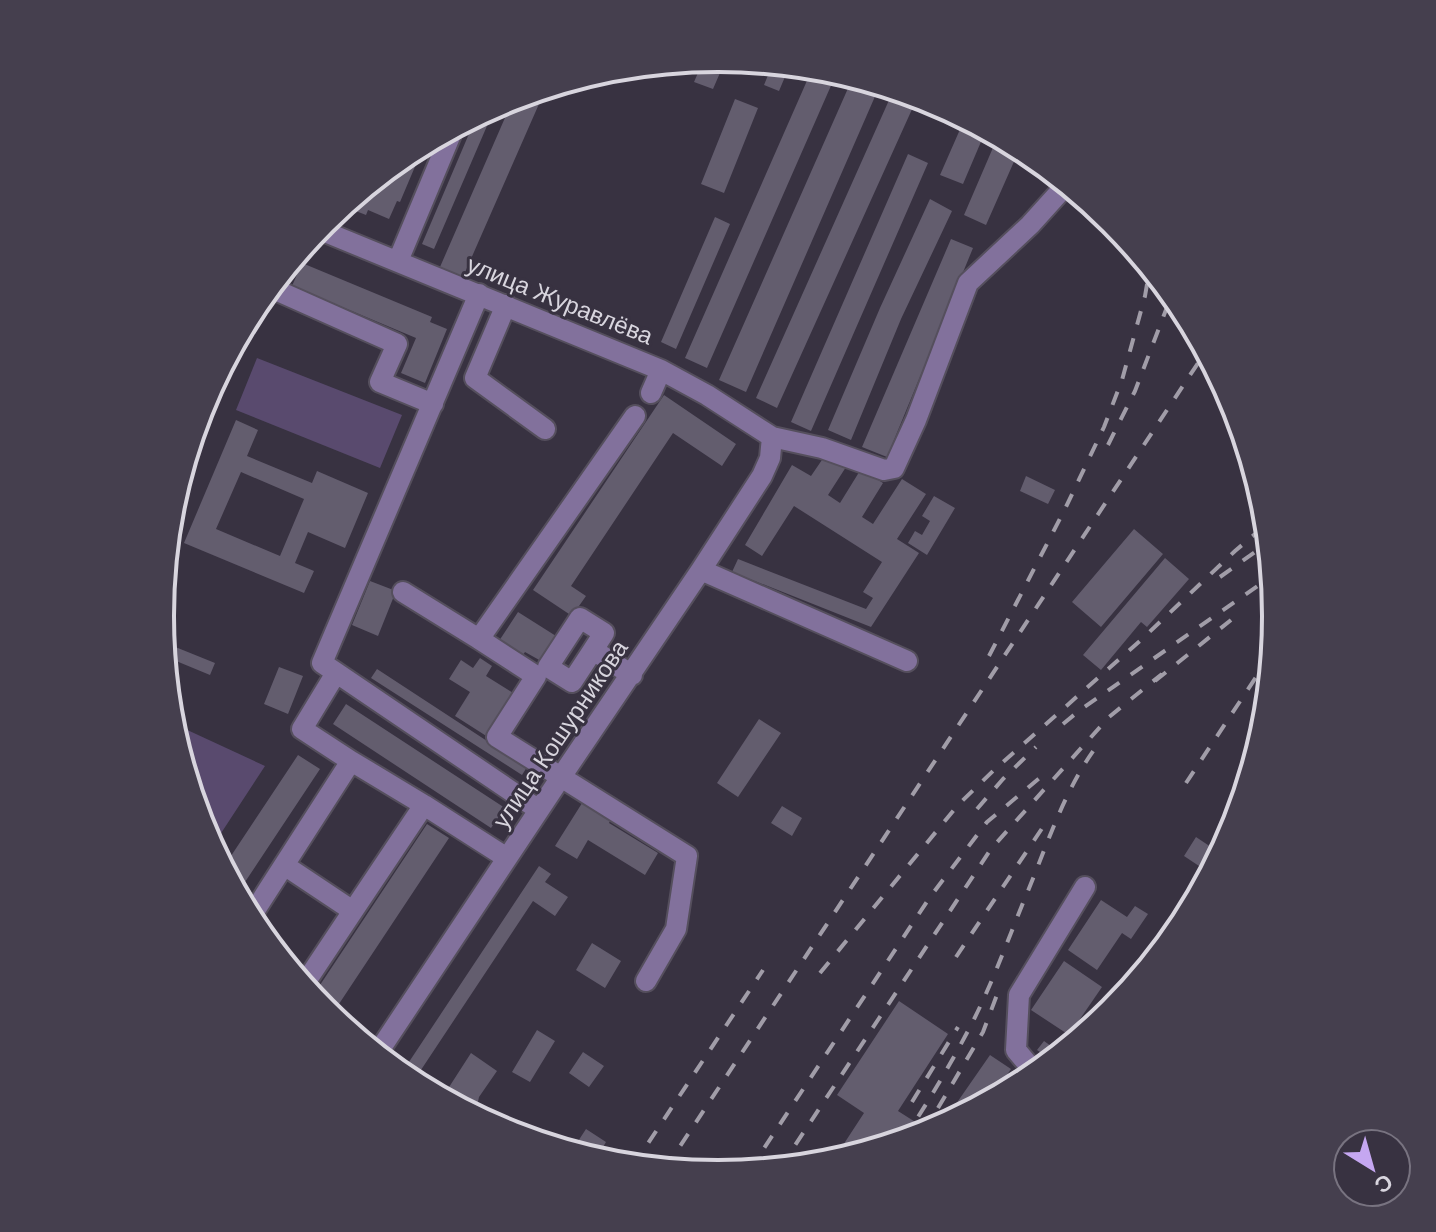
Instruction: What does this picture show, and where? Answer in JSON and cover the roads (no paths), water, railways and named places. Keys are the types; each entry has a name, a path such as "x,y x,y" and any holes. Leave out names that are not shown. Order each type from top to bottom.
{"street":[{"path":"398,261 447,145"},
{"path":"772,437 815,445 884,470 894,468 916,420 968,283 1059,192"},
{"name":"улица Журавлёва","path":"330,234 661,370 772,437"},
{"path":"284,287 397,344 380,382 433,404"},
{"path":"479,294 322,663 539,810"},
{"path":"506,305 475,378 545,429"},
{"path":"651,393 661,370"},
{"path":"479,639 635,416"},
{"name":"улица Кошурникова","path":"383,1045 762,476 770,458 772,437"},
{"path":"701,570 907,661"},
{"path":"403,592 536,676 497,737 687,856 676,929 646,981"},
{"path":"593,650 632,675"},
{"path":"336,673 302,729 507,858"},
{"path":"258,905 351,761"},
{"path":"310,976 424,805"},
{"path":"284,865 353,911"},
{"path":"1027,1063 1016,1050 1019,995 1085,887"}],"railway":[{"path":"989,656 1104,427 1122,380 1147,282"},
{"path":"1108,445 1135,391 1166,309"},
{"path":"672,1158 1199,362"},
{"path":"820,973 958,805 1255,534"},
{"path":"1220,577 1258,550"},
{"path":"1063,724 1261,584"},
{"path":"1155,681 1231,620"},
{"path":"1186,783 1259,673"},
{"path":"789,1155 991,849 1109,717 1162,674"},
{"path":"914,1123 977,1013 1066,799 1099,743"},
{"path":"977,809 1036,747"},
{"path":"757,1159 930,897 987,822 1049,770"},
{"path":"956,957 1045,824"},
{"path":"641,1154 763,970"},
{"path":"938,1108 983,1032 1001,984"},
{"path":"912,1102 958,1027"}]}
